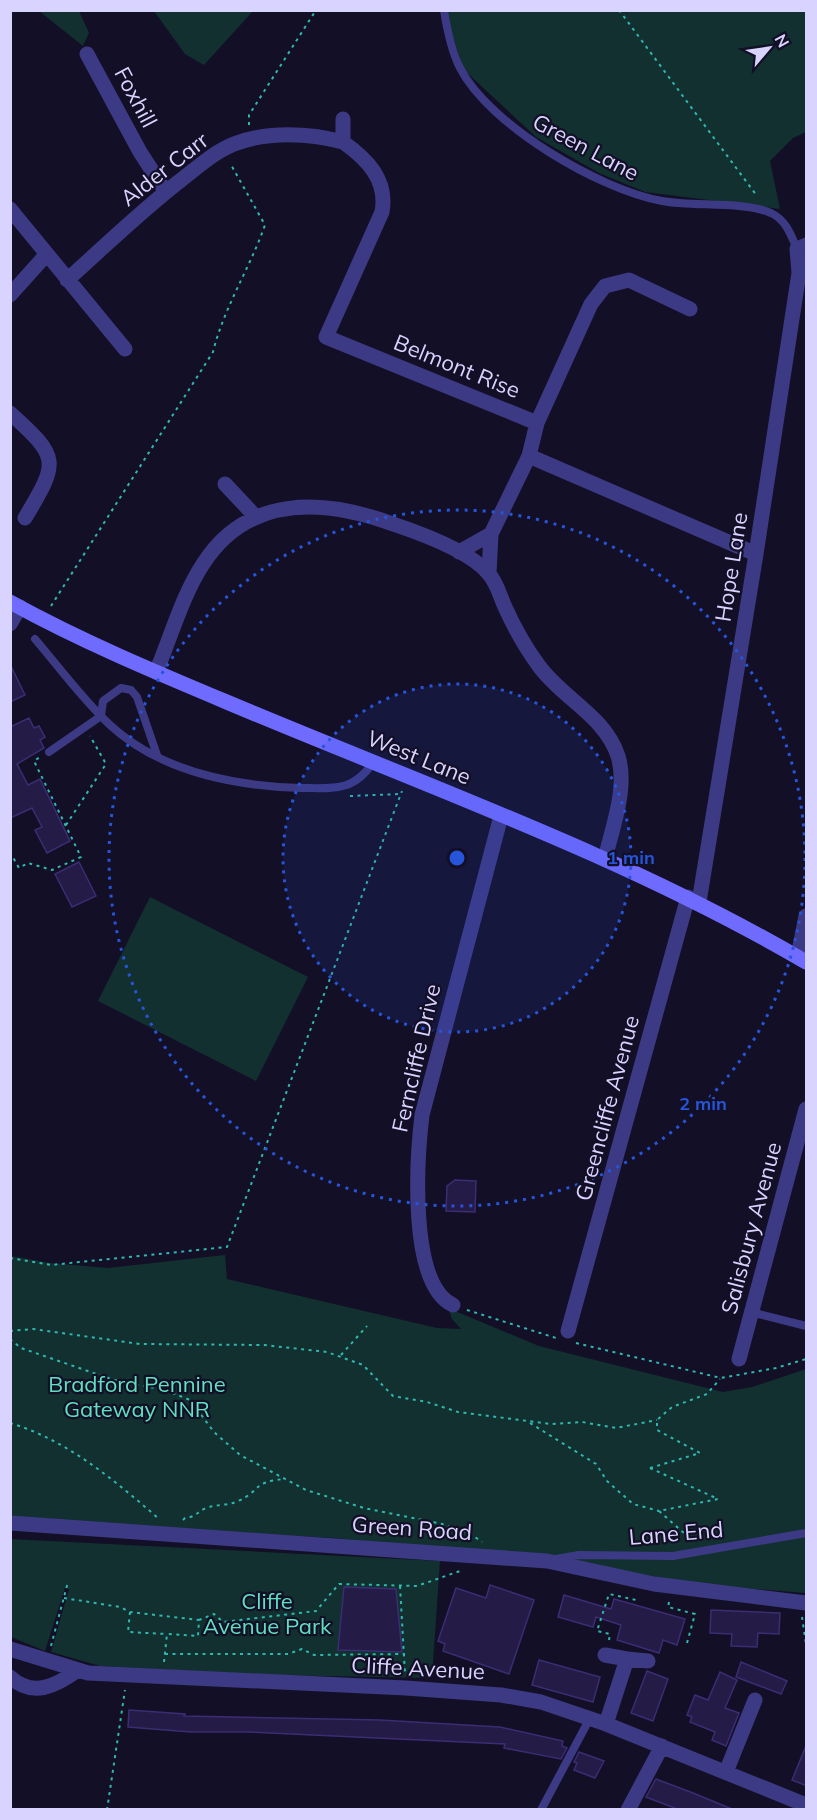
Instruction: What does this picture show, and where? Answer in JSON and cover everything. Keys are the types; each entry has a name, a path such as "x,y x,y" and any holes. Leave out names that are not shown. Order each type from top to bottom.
{"street":[{"name":"Foxhill","path":"87,54 140,152 166,192"},
{"path":"343,119 343,142"},
{"name":"Alder Carr","path":"67,280 166,192 223,150 250,140 294,135 343,142"},
{"name":"Belmont Rise","path":"343,142 372,168 379,179 384,201 382,212 326,337 537,423 530,456 491,534"},
{"path":"10,209 125,350"},
{"name":"Hope Lane","path":"693,900 756,554 802,247"},
{"path":"10,295 46,255"},
{"path":"537,423 591,304 605,286 629,280 690,309"},
{"path":"10,413 37,437 50,459 51,470 46,482 25,518"},
{"path":"530,456 756,554"},
{"path":"225,484 255,516"},
{"path":"156,672 203,564 232,531 255,516 299,506 347,509 402,527 459,552 489,573 531,655 555,686 602,726 618,758 621,785 605,859"},
{"path":"459,552 491,534"},
{"path":"489,573 491,534"},
{"path":"10,624 15,604"},
{"name":"West Lane","path":"15,604 156,672 605,859 693,900 802,959"},
{"name":"Ferncliffe Drive","path":"453,1305 445,1302 437,1292 425,1257 417,1192 417,1161 422,1115 501,816"},
{"name":"Greencliffe Avenue","path":"568,1331 693,900"},
{"path":"802,959 807,916"},
{"name":"Salisbury Avenue","path":"739,1359 807,1109"},
{"name":"Green Road","path":"10,1523 547,1561 654,1584 807,1603"},
{"name":"Cliffe Avenue","path":"10,1649 78,1670 128,1675 406,1688 501,1695 541,1702 606,1724 807,1805"},
{"path":"604,1655 648,1661"},
{"path":"606,1724 627,1659"},
{"path":"10,1677 18,1684 38,1690 52,1687 78,1670"},
{"path":"726,1772 756,1700"},
{"path":"628,1809 662,1746"}],"lane":[{"name":"Green Lane","path":"444,10 448,33 464,74 504,119 558,156 611,185 649,199 754,209 770,213"},
{"path":"770,213 784,224 802,247"},
{"path":"35,639 104,718 132,741 205,777 270,787 340,789 364,776 373,762"},
{"path":"104,718 103,701 121,688 131,690 142,706 157,755"},
{"path":"49,752 104,718"},
{"path":"751,1311 807,1326"},
{"name":"Lane End","path":"547,1561 579,1555 673,1556 807,1533"},
{"path":"541,1809 590,1718"}],"path":[{"path":"250,140 249,115 316,10"},
{"path":"619,10 770,213"},
{"path":"43,619 213,352 219,326 255,253 265,225 223,150"},
{"path":"66,826 106,764 89,735 104,718"},
{"path":"10,852 19,868 28,863 52,870 81,857 34,761 49,752"},
{"path":"10,1258 51,1265 227,1247 408,777"},
{"path":"340,789 341,797 401,794"},
{"path":"453,1305 566,1341 720,1378 776,1368 807,1359"},
{"path":"341,1355 367,1326"},
{"path":"10,1331 33,1329 88,1339 140,1344 264,1345 341,1355 363,1365 393,1396 427,1402 458,1412 551,1424 582,1422 616,1428 657,1420 672,1407 707,1394 720,1378"},
{"path":"10,1339 21,1348 114,1380 165,1390 190,1400 214,1432 240,1455 264,1470 306,1490 335,1500 421,1519 472,1535 503,1557"},
{"path":"528,1422 596,1464 607,1481 633,1504 659,1511 718,1499 650,1468 700,1453 657,1431 657,1420"},
{"path":"10,1423 32,1430 81,1456 141,1503 174,1536 185,1518 196,1516 206,1508 225,1506 242,1500 263,1481 286,1479"},
{"path":"659,1511 705,1552"},
{"path":"64,1598 120,1607 130,1612 199,1620 214,1614 223,1622 316,1611 339,1584 417,1586 461,1570"},
{"path":"46,1661 69,1582"},
{"path":"400,1586 406,1688"},
{"path":"604,1655 610,1634 597,1631 609,1594 636,1600"},
{"path":"668,1607 695,1614 687,1643"},
{"path":"130,1612 128,1632 198,1636 199,1620"},
{"path":"803,1622 807,1644"},
{"path":"164,1677 167,1634"},
{"path":"165,1654 288,1654 302,1648 314,1654 405,1654"},
{"path":"107,1809 128,1675"}],"green space":[{"path":"39,11 79,11 89,33 83,46"},
{"path":"154,11 253,11 204,65 185,54"},
{"path":"444,11 806,11 806,132 793,138 770,161 780,209 645,192 599,173 536,137 464,70"},
{"path":"150,897 308,977 256,1081 98,1001"},
{"name":"Bradford Pennine Gateway NNR","path":"225,1255 227,1279 437,1328 461,1329 452,1319 448,1308 539,1346 723,1392 752,1387 806,1369 806,1593 694,1584 566,1560 334,1538 11,1520 11,1256 50,1263 108,1268"},
{"name":"Cliffe Avenue Park","path":"10,1539 440,1561 432,1678 266,1675 100,1666 51,1652 69,1589 65,1588 45,1651 11,1637"}],"building":[{"path":"10,664 25,695 10,702"},
{"path":"29,718 34,728 39,726 45,737 40,740 44,748 17,764 28,785 40,779 70,841 47,853 35,830 42,827 32,808 10,818 10,727"},
{"path":"79,862 96,896 72,907 55,874"},
{"path":"455,1180 476,1181 475,1212 446,1211 447,1186"},
{"path":"490,1585 534,1600 509,1674 443,1651 445,1644 438,1641 456,1588 486,1598"},
{"path":"344,1587 396,1589 402,1652 338,1650"},
{"path":"564,1595 611,1609 614,1599 685,1619 677,1645 663,1640 659,1653 617,1640 621,1625 596,1617 593,1627 558,1617"},
{"path":"711,1610 780,1613 779,1634 758,1633 757,1647 731,1646 732,1634 710,1633"},
{"path":"539,1660 600,1677 593,1702 532,1685"},
{"path":"741,1662 787,1681 781,1694 736,1677"},
{"path":"647,1671 668,1679 653,1721 631,1713"},
{"path":"720,1672 737,1680 725,1708 739,1713 726,1746 712,1740 715,1732 690,1722 692,1717 687,1715 695,1695 708,1700"},
{"path":"129,1710 185,1714 184,1716 380,1720 500,1727 563,1741 562,1746 567,1748 561,1759 504,1748 505,1744 248,1732 191,1732 128,1727"},
{"path":"807,1746 807,1786 792,1780"},
{"path":"579,1752 604,1761 595,1778 574,1770 577,1763 574,1762"},
{"path":"656,1779 732,1809 677,1809 646,1797"}]}
